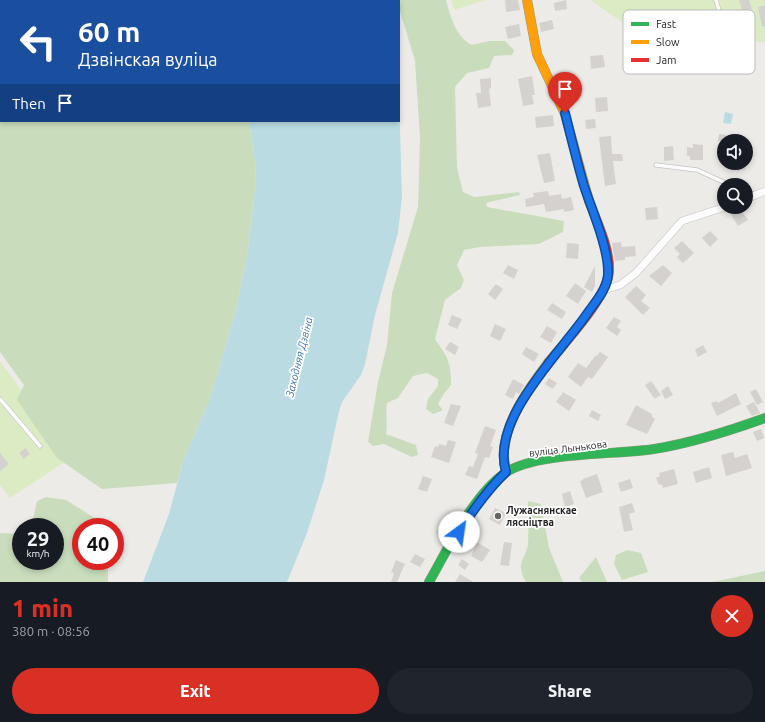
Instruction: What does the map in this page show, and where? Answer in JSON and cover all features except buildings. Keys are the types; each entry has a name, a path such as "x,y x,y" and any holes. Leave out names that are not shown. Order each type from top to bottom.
{"street":[{"path":"506,472 503,462 503,450 518,408 542,371 577,329 604,290 609,271 605,250 584,184 565,113 537,54 527,0"},
{"path":"753,196 765,191"},
{"path":"604,290 620,285 636,274 682,221 717,210"},
{"name":"вуліца Лынькова","path":"429,582 475,507 492,485 506,472 523,465 544,461 654,449 701,439 765,418"}],"lane":[{"path":"716,0 719,10"},
{"path":"656,165 697,170 717,179"},
{"path":"0,399 40,446"}],"green space":[{"path":"400,0 446,0 454,26 461,37 466,41 472,45 489,41 505,41 514,50 512,55 494,56 489,68 467,73 455,87 457,168 463,192 474,197 519,192 520,195 486,203 487,207 564,221 563,232 539,244 480,247 464,250 457,265 464,280 461,288 445,300 435,339 448,360 450,370 451,385 438,404 443,410 433,414 426,409 428,399 438,386 438,379 427,373 413,376 398,398 387,403 386,434 416,445 418,455 412,457 384,444 373,446 368,442 378,382 387,345 392,293 418,207 420,138 415,61 400,11"},
{"path":"451,0 486,0 454,10"},
{"path":"590,0 765,0 765,42 755,42 755,10 623,10 623,23"},
{"path":"0,122 249,122 255,160 256,180 248,251 236,310 211,396 183,462 177,483 102,489 57,458 17,400 24,385 0,352"},
{"path":"0,361 71,458 10,498 0,485"},
{"path":"46,497 66,500 93,517 98,518 72,518 72,570 108,570 108,582 0,582 0,533 12,534 12,570 64,570 64,518 33,518 37,501"},
{"path":"528,501 541,504 549,548 563,582 526,582 521,570 521,565 528,543"},
{"path":"627,550 641,553 648,572 622,580 614,564 616,555"},
{"path":"596,557 607,582 582,582 579,578"},
{"path":"765,571 765,582 712,582"}],"water":[{"path":"725,112 733,114 731,124 723,123"},
{"name":"Заходняя Дзвіна","path":"249,122 400,122 402,197 398,233 375,315 365,364 361,375 342,402 324,480 307,533 287,582 143,582 169,514 183,462 211,396 236,310 248,251 256,180 255,160"}],"traffic: fast":[{"path":"429,582 472,508 493,483 505,473 518,466 536,461 576,455 654,449 710,436 765,418"}],"traffic: slow":[{"path":"527,0 537,54 565,114 589,201"},
{"path":"506,472 504,453 509,426 520,404 548,363"}],"traffic: jam":[{"path":"548,363 575,332 594,306 607,282 609,262 605,244 589,201"}],"place":[{"name":"Лужаснянскае лясніцтва","path":"498,516"}],"route":[{"path":"459,532 475,507 492,485 506,472 503,462 503,450 518,408 542,371 577,329 604,290 609,271 605,250 584,184 565,113"}]}
